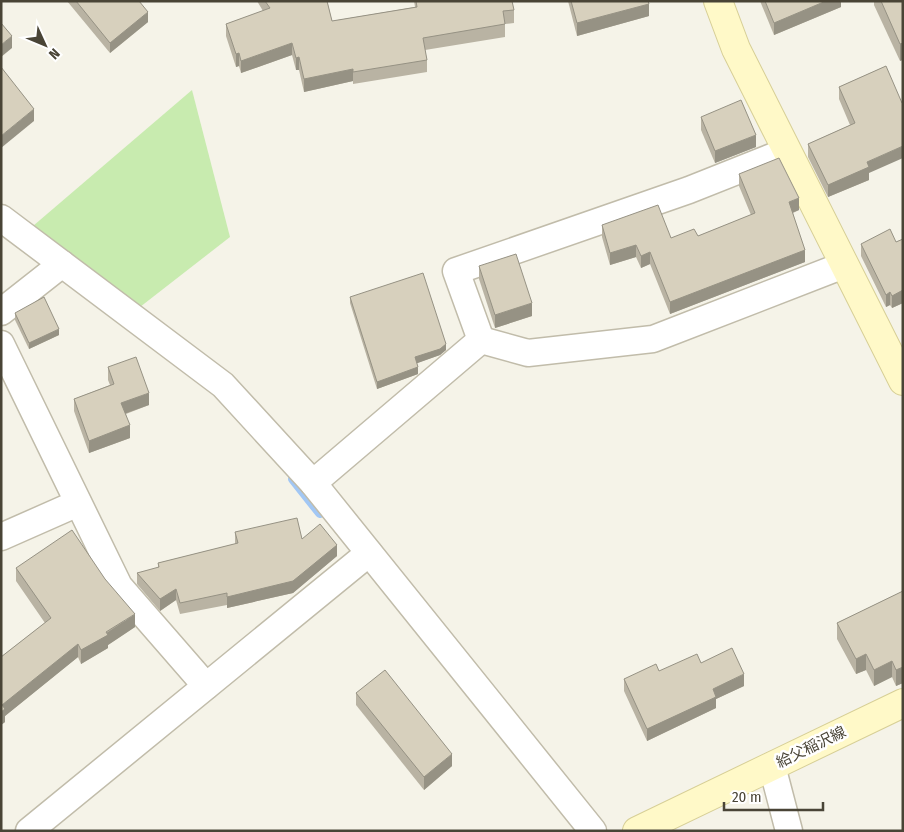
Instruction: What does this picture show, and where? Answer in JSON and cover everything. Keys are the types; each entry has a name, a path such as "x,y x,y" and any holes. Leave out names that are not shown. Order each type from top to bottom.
{"street":[{"path":"718,1 736,49 903,382"},
{"path":"481,340 456,271 689,190 787,151"},
{"path":"1,218 223,385 313,483 593,831"},
{"path":"1,312 62,264"},
{"path":"481,340 528,353 653,339 844,265"},
{"path":"313,483 481,340"},
{"path":"1,344 119,586 206,686"},
{"path":"1,537 78,503"},
{"path":"29,831 369,553"},
{"name":"給父稲沢線","path":"637,831 903,703"},
{"path":"772,766 789,831"}],"green space":[{"path":"192,90 230,237 140,307 33,226"}],"building":[{"path":"76,1 139,1 148,12 110,43"},
{"path":"265,1 327,1 332,21 417,7 416,1 512,1 514,10 503,11 505,24 423,38 427,60 353,72 353,69 304,79 299,57 296,58 292,43 241,61 239,53 236,54 226,24 270,8"},
{"path":"571,1 648,1 649,4 577,23"},
{"path":"765,1 826,1 774,23"},
{"path":"881,1 903,1 903,43 900,44"},
{"path":"1,23 12,36 1,45"},
{"path":"886,66 903,102 903,146 867,162 869,167 828,185 808,144 855,123 839,87"},
{"path":"1,67 34,109 1,136"},
{"path":"741,100 756,135 715,151 701,117"},
{"path":"779,158 799,198 789,202 805,250 670,302 650,252 641,256 636,245 610,253 602,225 658,205 671,238 694,229 698,236 755,213 739,174"},
{"path":"890,229 896,242 903,239 903,290 892,296 890,292 886,295 861,244"},
{"path":"516,254 532,303 495,315 479,266"},
{"path":"423,273 446,344 440,349 415,357 418,367 377,382 350,297"},
{"path":"44,297 59,329 29,343 15,313"},
{"path":"136,357 149,393 121,403 130,425 89,441 74,399 114,384 108,367"},
{"path":"297,518 302,539 320,524 337,545 293,581 227,597 227,593 180,603 176,589 160,599 137,573 159,567 158,563 238,543 235,532"},
{"path":"72,530 105,579 135,614 106,632 108,635 81,650 78,644 2,705 5,709 1,712 1,657 51,618 16,568"},
{"path":"903,591 903,667 896,670 892,661 874,670 866,654 856,659 837,623"},
{"path":"732,648 744,674 713,689 716,697 647,729 624,679 656,664 659,671 697,654 701,663"},
{"path":"385,670 452,754 424,777 356,693"}],"waterway":[{"path":"293,479 320,513"}]}
